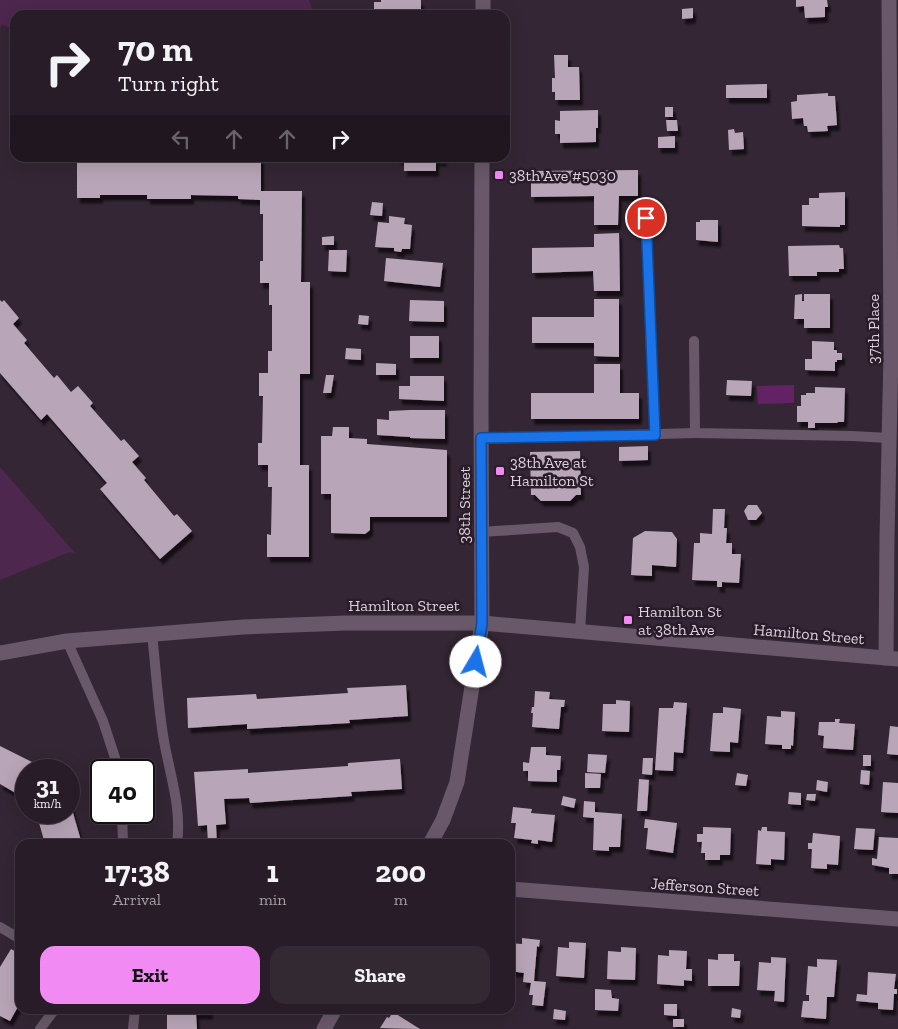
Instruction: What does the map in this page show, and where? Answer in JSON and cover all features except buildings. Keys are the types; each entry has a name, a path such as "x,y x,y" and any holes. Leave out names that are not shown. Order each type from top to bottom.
{"street":[{"name":"37th Place","path":"889,0 894,353 889,438 892,659"},
{"name":"38th Street","path":"433,839 443,820 457,782 482,623 482,162"},
{"name":"Hamilton Street","path":"0,653 67,641 308,624 482,623 892,659"},
{"name":"Jefferson Street","path":"515,889 898,919"},
{"path":"324,1029 332,1014"}],"lane":[{"path":"646,218 655,435"},
{"path":"694,341 695,433"},
{"path":"481,438 695,433 889,438"},
{"path":"481,532 558,527 573,533 580,547 584,567 580,631"},
{"path":"152,634 164,740 176,796 178,839"},
{"path":"67,641 103,720 115,759"},
{"path":"122,824 123,839"},
{"path":"0,927 15,936"},
{"path":"40,1029 51,1014"},
{"path":"133,1029 134,1014"}],"shaded area":[{"path":"0,0 309,0 312,10 10,10 10,27 2,25 0,28"},
{"path":"794,385 794,403 758,404 757,386"},
{"path":"0,467 75,553 70,552 0,580"}],"place":[{"name":"38th Ave #5030","path":"499,175"},
{"name":"38th Ave at Hamilton St","path":"500,471"},
{"name":"Hamilton St at 38th Ave","path":"628,620"}],"route":[{"path":"476,662 482,623 481,438 655,435 646,218"}]}
